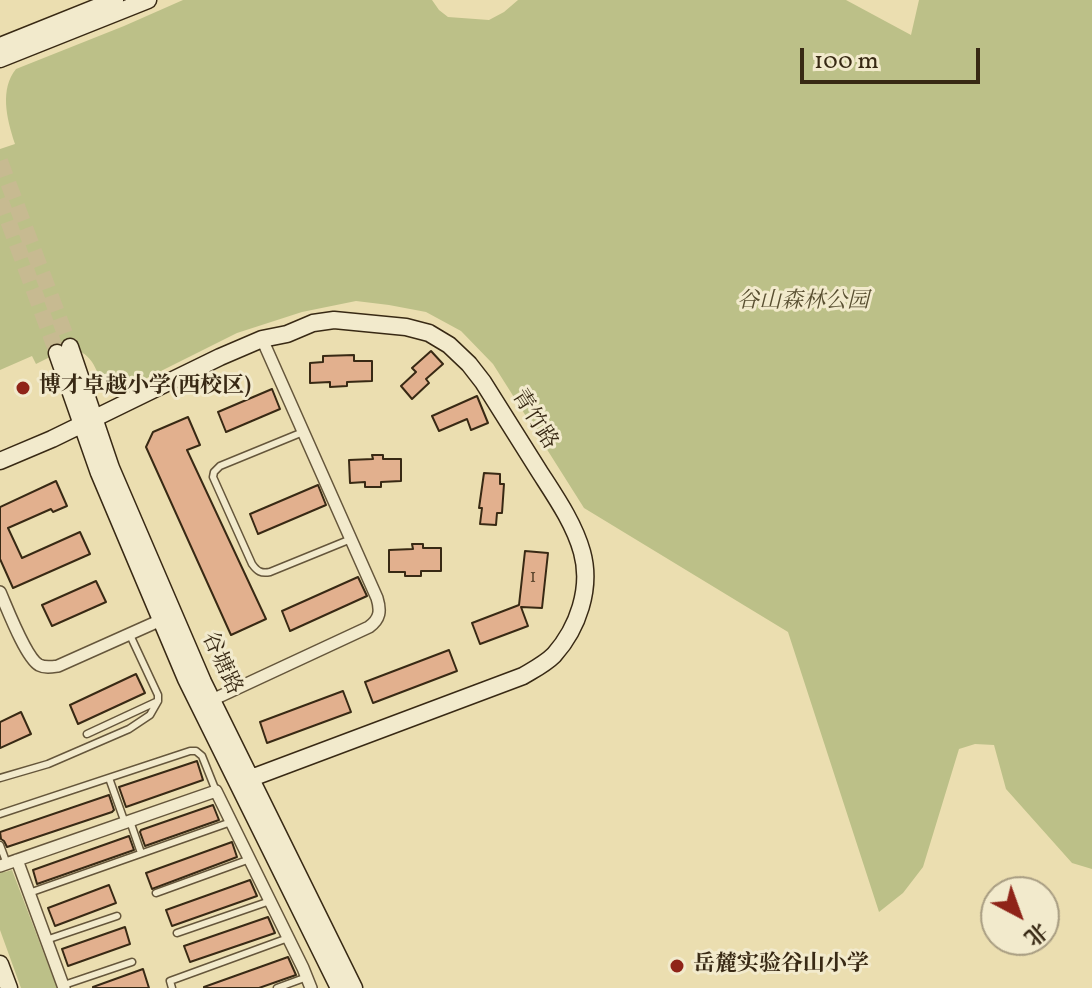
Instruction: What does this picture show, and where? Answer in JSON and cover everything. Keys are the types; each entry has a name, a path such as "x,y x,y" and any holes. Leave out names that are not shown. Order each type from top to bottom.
{"main road":[{"path":"0,46 115,0"},
{"path":"0,59 148,0"},
{"name":"青竹路","path":"0,472 264,343 313,323 334,320 406,327 429,333 449,345 469,364 573,528 582,553 586,578 584,599 578,615 553,656 523,676 243,779"},
{"name":"谷塘路","path":"64,350 90,426 212,700 243,779 339,988"},
{"name":"青竹路","path":"0,461 90,426"},
{"name":"谷塘路","path":"90,426 99,473 186,679 354,988"},
{"path":"0,964 9,988"}],"street":[{"path":"212,700 369,627 379,617 380,607 264,343"},
{"path":"0,592 30,656 46,667 58,666 161,620"},
{"path":"63,987 29,893 8,863 216,791 309,982"}],"lane":[{"path":"303,432 220,466 213,477 219,492 252,564 263,573 351,539"},
{"path":"0,778 60,760 129,729 150,715 158,695 130,634"},
{"path":"87,734 158,701"},
{"path":"0,814 190,751 202,756 216,791"},
{"path":"109,778 141,853"},
{"path":"29,893 231,822"},
{"path":"0,845 8,863"},
{"path":"156,893 250,859"},
{"path":"177,933 270,901"},
{"path":"46,940 117,916"},
{"path":"172,988 170,981 288,938"},
{"path":"63,987 132,962"},
{"path":"277,988 309,982"}],"green space":[{"name":"谷山森林公园","path":"183,0 432,0 448,17 489,20 518,0 846,0 911,35 919,0 1092,0 1092,869 1072,863 1006,789 994,745 975,744 959,749 923,867 903,893 879,912 788,632 584,508 493,364 461,331 426,312 356,301 302,312 237,333 127,388 117,390 106,388 90,359 70,347 36,364 32,356 0,370 0,149 15,144 6,104 11,77 16,69"},
{"path":"0,861 5,872 12,870 57,988 21,988 0,930"}],"building":[{"path":"431,351 443,364 426,379 429,383 412,399 401,386 416,372 412,368"},
{"path":"354,355 354,361 372,361 372,381 347,382 347,386 330,387 330,382 310,383 310,363 323,362 323,356"},
{"path":"272,389 280,409 226,432 218,412"},
{"path":"477,396 488,423 471,430 467,419 439,431 432,416"},
{"path":"188,417 200,445 187,450 266,619 231,635 146,447 153,432"},
{"path":"372,455 383,455 383,459 401,459 401,481 381,482 381,487 365,487 365,482 350,483 349,460 373,459"},
{"path":"484,473 500,474 500,484 504,484 502,513 497,513 496,525 480,524"},
{"path":"56,481 67,506 53,512 51,509 8,528 22,558 80,532 90,554 13,588 0,559 0,507"},
{"path":"318,485 326,505 258,534 250,514"},
{"path":"412,544 423,544 423,548 441,548 441,571 421,571 421,576 389,572 389,550 413,549"},
{"path":"525,551 548,553 542,608 521,607 528,626 480,644 472,623 519,605"},
{"path":"358,577 367,596 290,631 282,611"},
{"path":"96,581 106,602 52,626 42,605"},
{"path":"449,650 457,671 373,703 365,682"},
{"path":"136,674 145,693 78,724 70,705"},
{"path":"343,691 351,712 267,743 260,722"},
{"path":"21,712 31,734 0,748 0,722"},
{"path":"197,761 203,780 126,807 119,787"},
{"path":"109,795 112,812 7,847 1,839 0,832"},
{"path":"213,805 219,820 145,846 141,830"},
{"path":"129,836 134,850 37,884 33,870"},
{"path":"232,842 237,857 152,889 146,873"},
{"path":"250,880 257,896 172,926 166,910"},
{"path":"109,885 116,903 55,926 48,908"},
{"path":"268,917 275,933 190,962 184,946"},
{"path":"125,927 130,944 68,966 62,949"},
{"path":"288,957 296,975 259,988 204,988 204,987"},
{"path":"143,969 149,988 93,988 93,987"}],"tunnel":[{"path":"0,161 70,347"},
{"path":"0,199 57,353"}],"place":[{"name":"博才卓越小学(西校区)","path":"23,388"},
{"name":"岳麓实验谷山小学","path":"677,966"}]}
